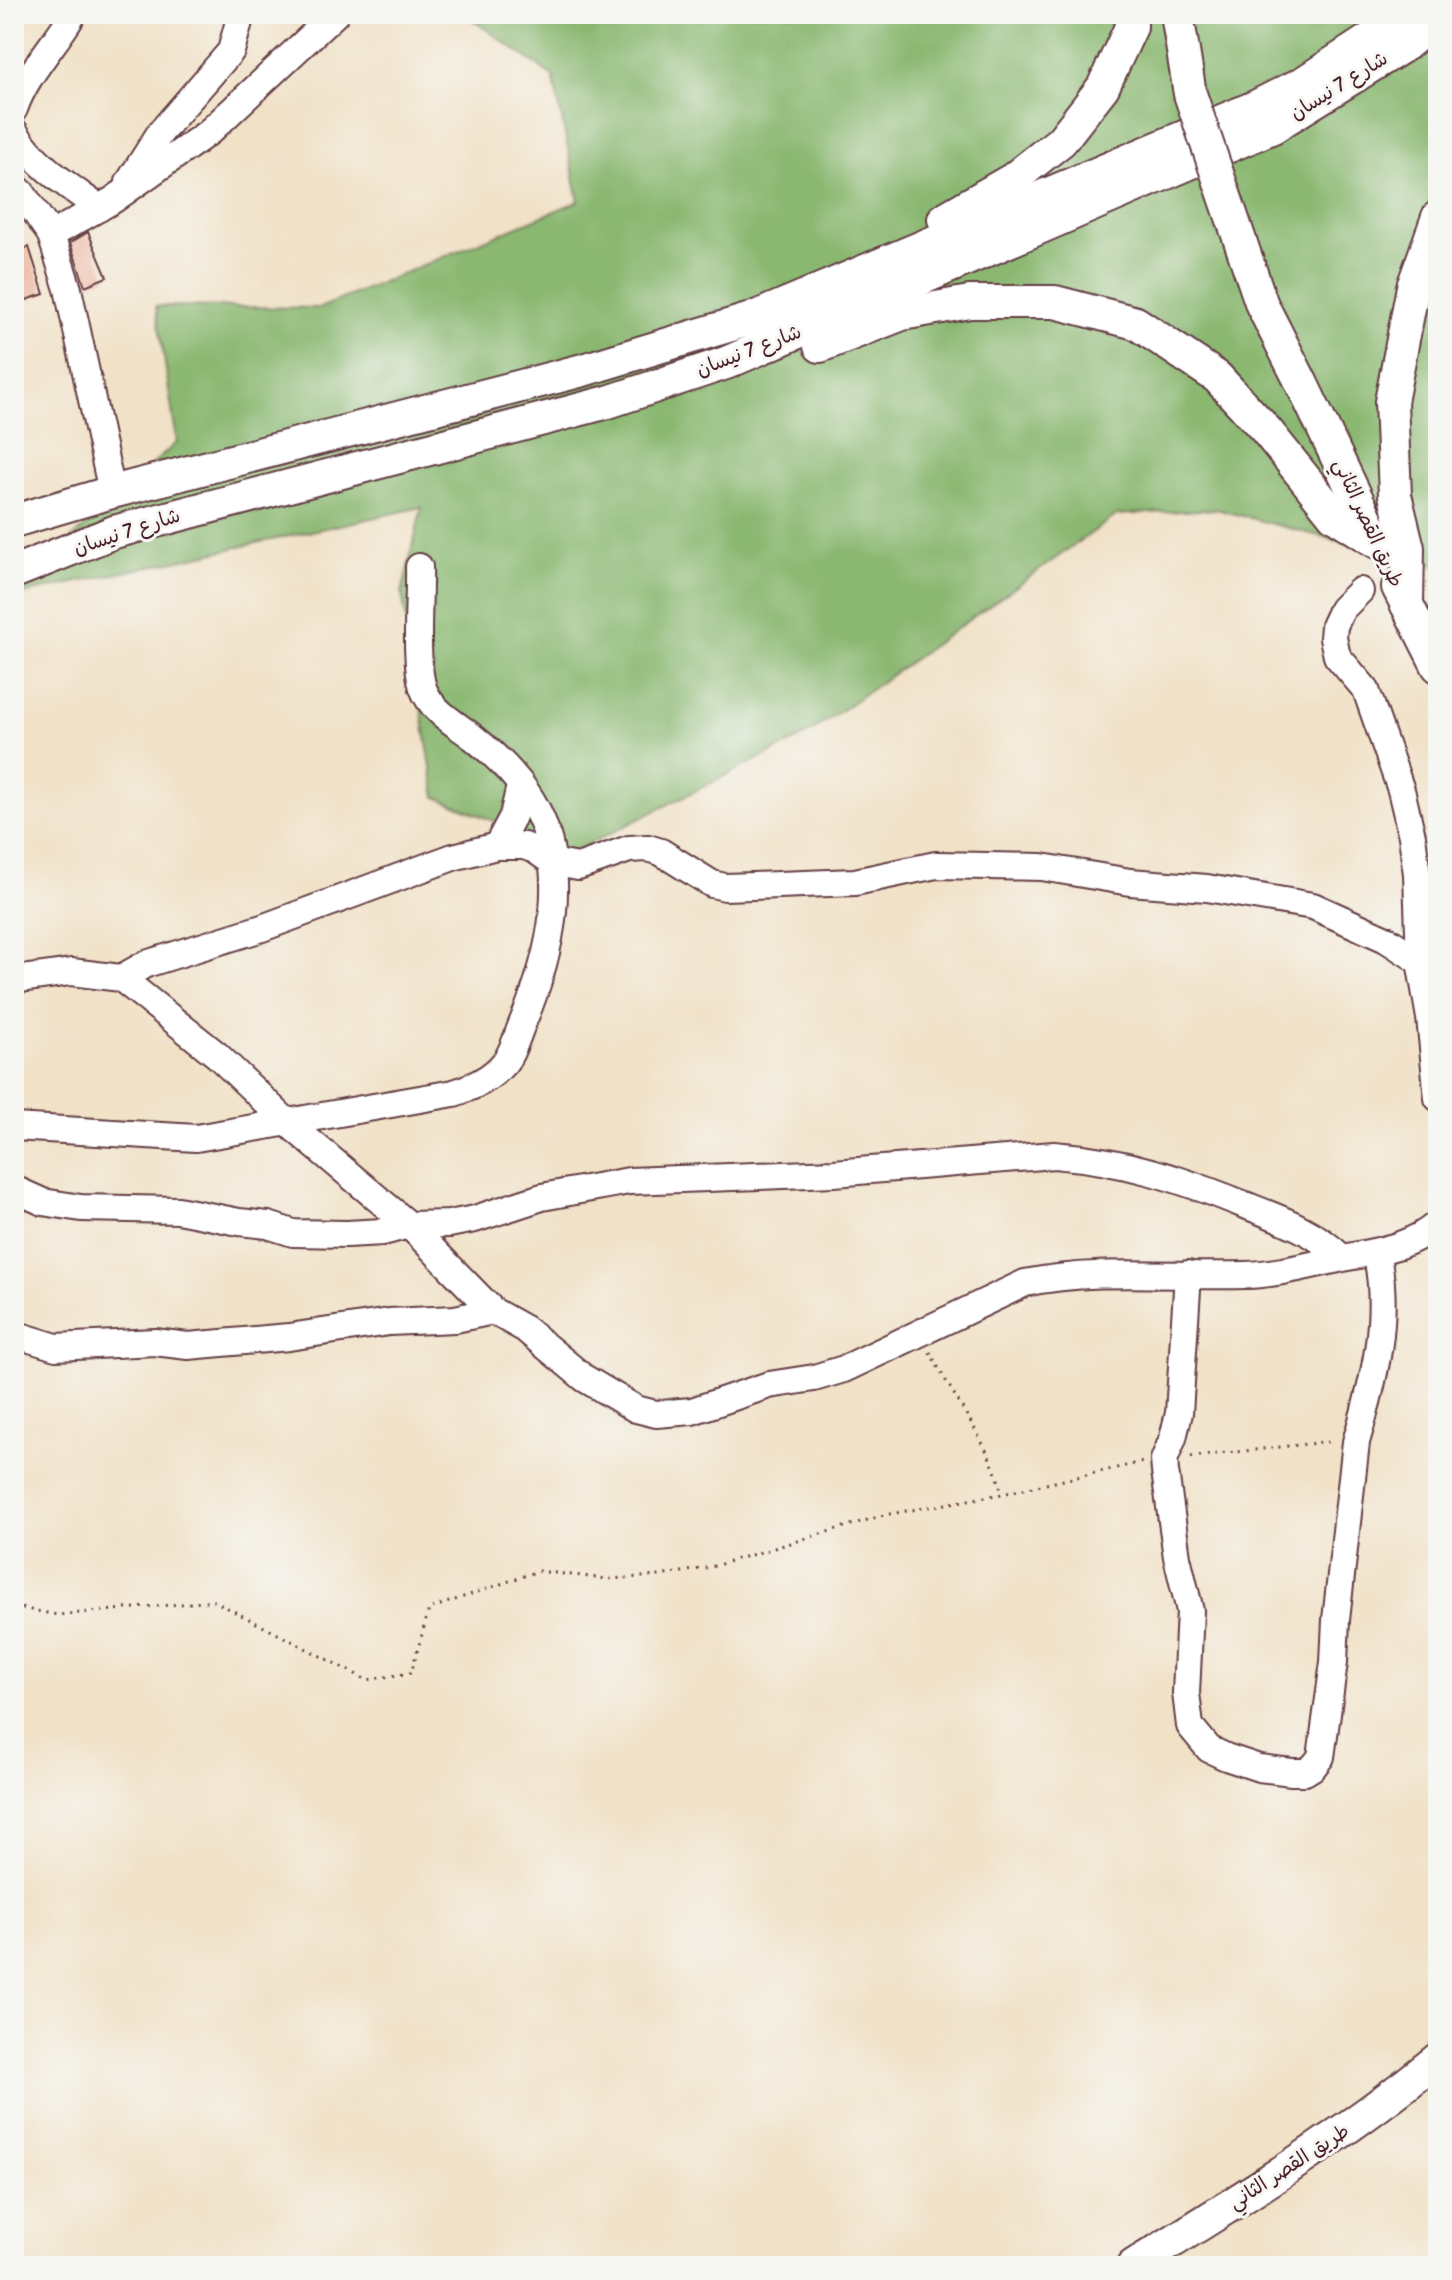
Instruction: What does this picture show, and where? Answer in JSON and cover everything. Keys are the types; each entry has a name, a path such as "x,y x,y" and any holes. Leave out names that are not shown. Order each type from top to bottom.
{"main road":[{"path":"893,258 953,213 1013,179 1061,141 1103,87 1131,27 1131,14"},
{"path":"1177,14 1190,94"},
{"path":"1190,94 1192,14"},
{"path":"1303,83 1340,39 1381,14"},
{"name":"شارع 7 نيسان","path":"14,521 112,492 599,366 751,319 1255,107 1303,83 1409,14"},
{"name":"شارع 7 نيسان","path":"14,572 114,532 608,402 726,363 1273,127 1405,45 1438,18"},
{"name":"طريق القصر الثاني","path":"1190,94 1262,305 1438,666"},
{"path":"1407,605 1408,548 1395,495 1391,402 1413,287 1438,217"},
{"path":"608,402 754,372 902,314 970,302 1055,302 1136,323 1217,377 1274,439 1334,515 1377,542"},
{"name":"طريق القصر الثاني","path":"1133,2266 1311,2154 1383,2104 1438,2059"}],"street":[{"path":"14,109 21,88 57,41 73,14"},
{"path":"110,201 160,133 231,51 241,14"},
{"path":"51,235 110,201 209,132 335,14"},
{"path":"14,131 28,153 110,201"},
{"path":"14,185 51,235 68,289 112,492"},
{"path":"14,1127 184,1138 228,1134 454,1093 475,1086 506,1060 543,967 551,931 552,862 540,818 511,773 439,712 429,699 418,665 419,567"},
{"path":"1360,591 1342,609 1334,626 1333,638 1337,656 1366,690 1401,790 1412,836 1417,874 1420,961 1430,1018 1438,1098"},
{"path":"497,846 513,816 520,786"},
{"path":"121,978 146,964 262,928 453,857 497,846 524,846 565,867 578,867 640,847 661,852 704,880 725,887 855,882 936,865 1042,867 1130,882 1207,888 1313,906 1386,939 1420,961"},
{"path":"14,980 71,972 121,978 217,1055 288,1123 409,1225 493,1311 525,1329 584,1378 615,1398 636,1409 656,1414 692,1411 769,1385 814,1378 844,1369 1008,1290 1044,1279 1163,1273 1277,1273 1410,1242 1438,1223"},
{"path":"14,1189 43,1202 69,1206 178,1210 268,1225 293,1233 383,1232 409,1225 449,1224 475,1219 542,1197 629,1181 834,1173 1054,1155 1149,1170 1195,1185 1309,1232 1342,1258"},
{"path":"1188,1274 1179,1413 1164,1460 1177,1557 1190,1611 1186,1693 1190,1726 1209,1749 1226,1757 1259,1768 1305,1772 1321,1757 1325,1738 1356,1442 1383,1313 1382,1275 1376,1252"},
{"path":"14,1334 56,1347 155,1342 188,1346 289,1337 389,1322 455,1319 493,1311"}],"path":[{"path":"920,1331 953,1396 985,1446 1002,1494"},
{"path":"14,1607 58,1615 214,1601 367,1680 411,1673 429,1609 538,1571 607,1579 685,1572 744,1559 884,1515 1002,1494 1096,1471 1153,1460 1349,1439 1356,1442"}],"green space":[{"path":"464,14 1438,14 1438,567 1216,509 1117,515 805,736 571,853 436,797 402,593 422,507 14,596 14,592 177,442 156,306 320,308 579,201 553,76"}],"building":[{"path":"88,232 107,277 85,286 70,243"},
{"path":"29,247 44,294 14,304 14,252"}]}
